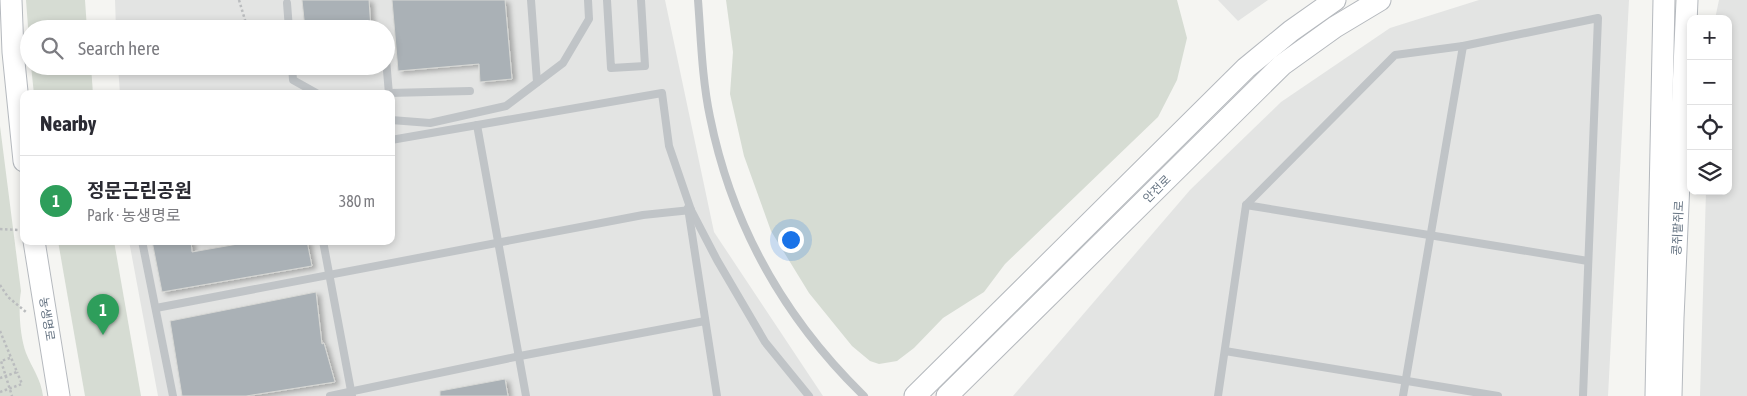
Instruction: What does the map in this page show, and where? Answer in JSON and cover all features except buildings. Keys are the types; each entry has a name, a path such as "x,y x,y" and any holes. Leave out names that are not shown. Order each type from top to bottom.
{"street":[{"path":"11,0 13,52 20,121"},
{"name":"안전로","path":"915,396 1246,68 1292,31 1336,0"},
{"name":"안전로","path":"947,396 1282,65 1335,27 1380,0"},
{"path":"1652,0 1652,31 1663,32"},
{"name":"콩쥐팥쥐로","path":"1656,396 1664,0"},
{"path":"1687,8 1698,16 1702,0"},
{"name":"콩쥐팥쥐로","path":"1671,396 1687,8"},
{"name":"농생명로","path":"29,245 59,396"}],"lane":[{"path":"531,0 537,82"},
{"path":"395,119 430,123 506,106 563,63 589,19 588,0"},
{"path":"607,0 611,68 645,66 641,0"},
{"path":"698,0 702,59 710,117 723,166 743,222 767,275 802,328 864,396"},
{"path":"287,3 288,20"},
{"path":"1218,396 1246,205 1395,55 1463,46 1598,18 1583,396"},
{"path":"1403,396 1463,46"},
{"path":"293,75 293,80 311,90"},
{"path":"387,75 389,90"},
{"path":"395,94 470,91"},
{"path":"395,139 662,93 670,146 690,210 765,342 809,396"},
{"path":"477,125 526,396"},
{"path":"1246,205 1588,261"},
{"path":"156,308 643,215 690,210"},
{"path":"690,210 717,396"},
{"path":"143,245 173,396"},
{"path":"324,245 352,394"},
{"path":"330,396 352,394 520,356 705,322"},
{"path":"1225,351 1498,396"}],"path":[{"path":"240,0 245,20"},
{"path":"0,229 20,234"},
{"path":"0,285 8,297 26,312"},
{"path":"0,331 22,384 0,392"},
{"path":"10,358 0,361 12,396"},
{"path":"0,378 17,372"}],"shaded area":[{"path":"26,0 85,0 86,20 28,20"},
{"path":"115,0 665,0 714,232 823,396 158,396 130,245 395,245 395,90 120,90 119,75 395,75 395,20 116,20"},
{"path":"726,0 1177,0 1187,38 1177,80 1158,117 1005,264 984,292 943,318 914,348 897,361 879,364 870,361 852,346 809,293 771,231 744,156 730,94 733,52"},
{"path":"1218,0 1268,0 1238,21"},
{"path":"1479,0 1629,0 1608,396 1013,396 1190,190 1281,102 1390,28"},
{"path":"1719,0 1747,0 1747,396 1700,396 1706,195 1732,195 1732,15 1716,15"},
{"path":"32,75 92,75 93,90 34,90"},
{"path":"0,126 21,291 22,339 43,396 0,396"},
{"path":"59,245 115,245 141,396 85,396"}],"place":[{"name":"정문근린공원","path":"103,335"}]}
